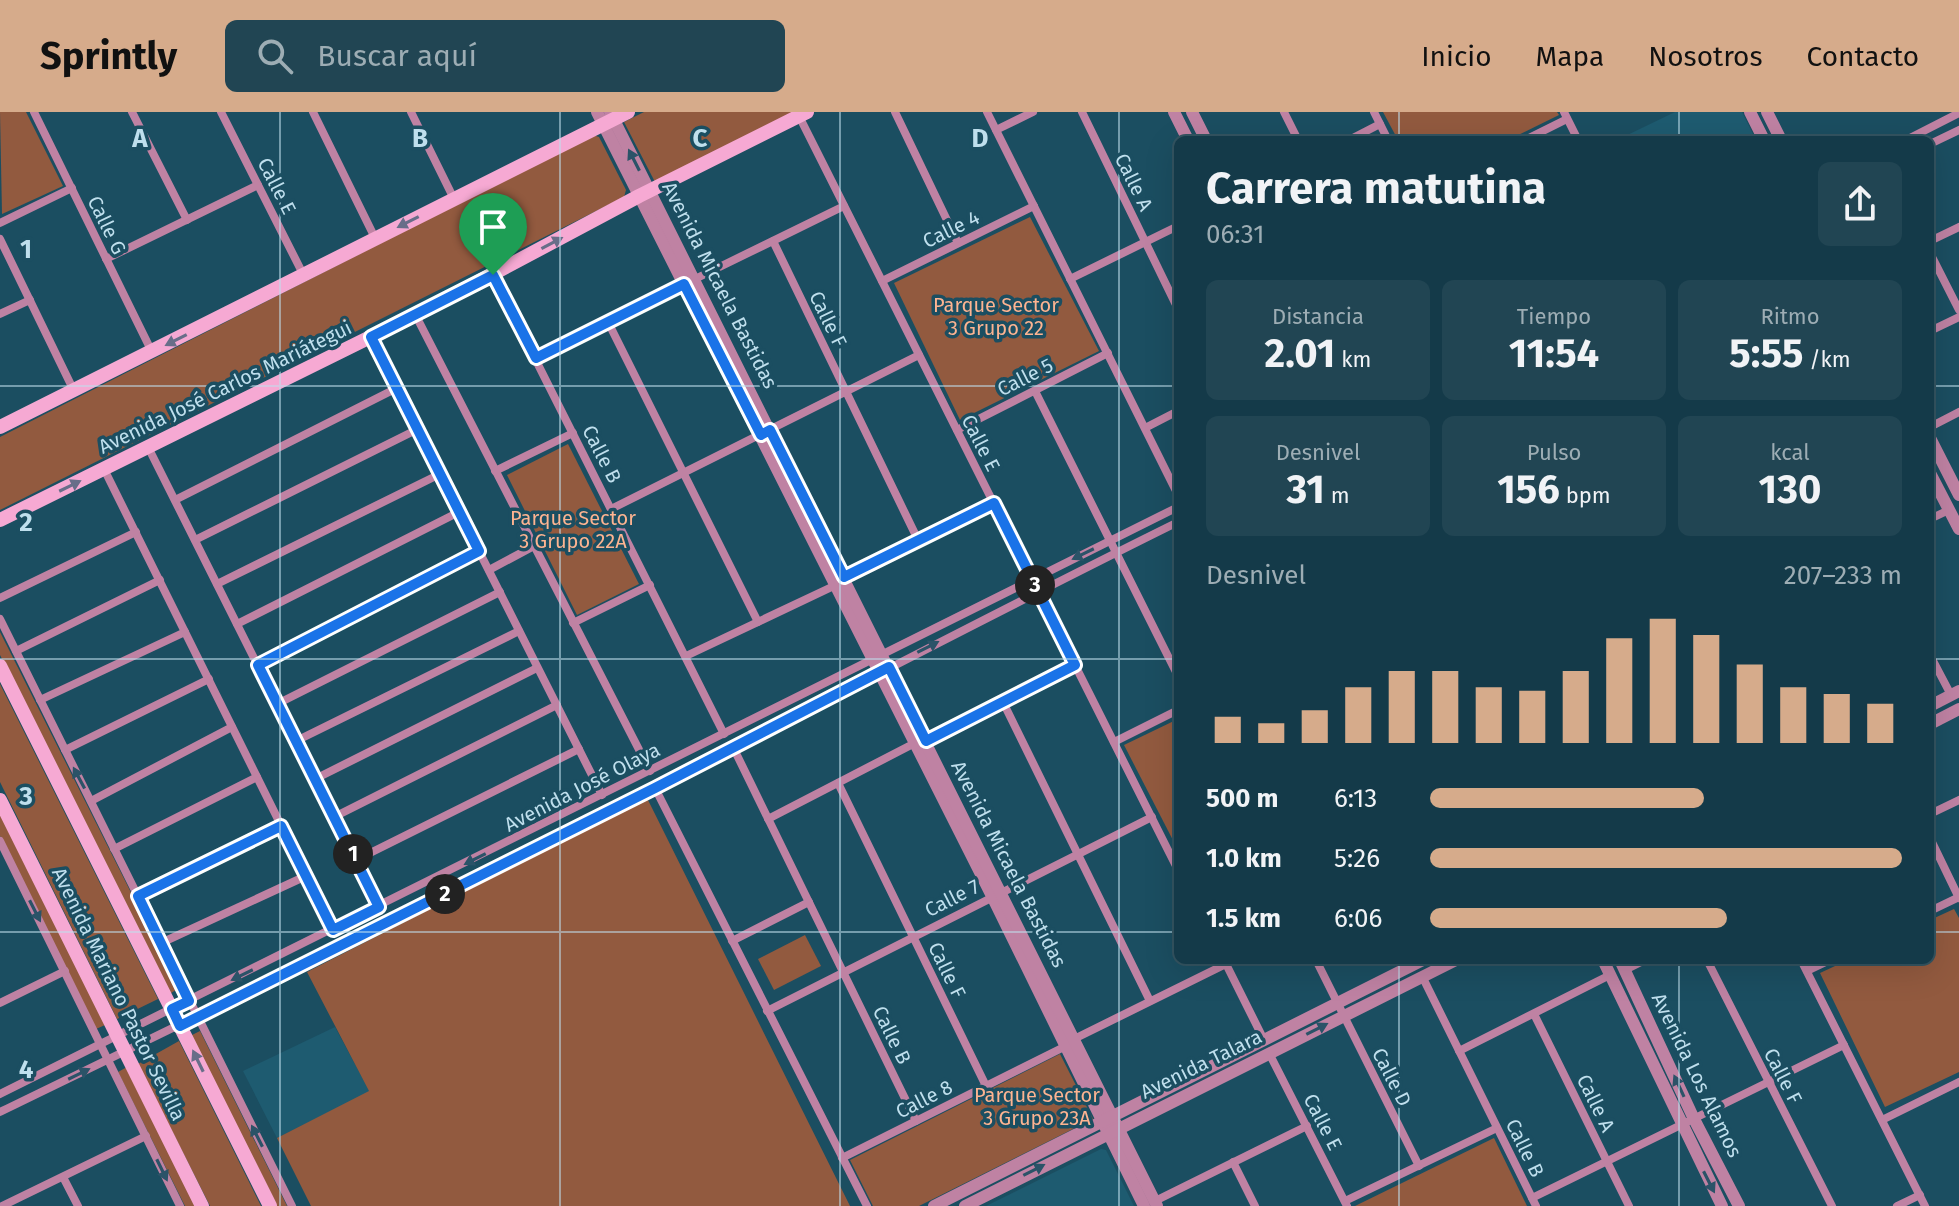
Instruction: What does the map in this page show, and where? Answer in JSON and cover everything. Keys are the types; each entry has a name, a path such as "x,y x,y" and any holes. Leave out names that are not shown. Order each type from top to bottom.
{"main road":[{"path":"0,427 454,199 606,117 628,112"},
{"name":"Avenida José Carlos Mariátegui","path":"0,520 371,337 644,193 803,114"},
{"name":"Avenida Mariano Pastor Sevilla","path":"0,666 270,1206"},
{"name":"Avenida Mariano Pastor Sevilla","path":"0,800 202,1206"}],"street":[{"name":"Calle G","path":"34,112 152,352"},
{"path":"132,112 187,220"},
{"name":"Calle E","path":"221,112 303,274"},
{"path":"313,112 375,238"},
{"path":"411,112 454,199"},
{"path":"895,112 958,243"},
{"path":"987,112 1174,487"},
{"path":"996,130 1033,112"},
{"name":"Calle A","path":"1082,112 1174,301"},
{"path":"1174,112 1186,136"},
{"path":"1192,112 1204,136"},
{"path":"1284,112 1296,136"},
{"path":"1374,112 1386,136"},
{"path":"1750,112 1762,136"},
{"path":"1771,113 1780,136"},
{"path":"1913,136 1956,113"},
{"name":"Calle E","path":"803,114 844,206 1174,862"},
{"path":"1532,136 1565,116 1576,136"},
{"name":"Avenida Micaela Bastidas","path":"606,117 1152,1204"},
{"path":"1357,136 1380,124"},
{"path":"1934,142 1959,130"},
{"path":"106,259 258,185"},
{"path":"0,223 72,188"},
{"path":"536,358 844,206"},
{"name":"Calle 4","path":"882,281 1034,206"},
{"path":"1934,239 1959,227"},
{"path":"1070,279 1174,228"},
{"path":"0,239 74,391"},
{"name":"Calle F","path":"773,241 918,540"},
{"path":"1934,261 1959,310"},
{"name":"Calle B","path":"493,275 724,734"},
{"path":"0,314 30,300"},
{"path":"415,314 650,771"},
{"path":"1934,329 1959,317"},
{"path":"608,322 758,622"},
{"path":"371,337 602,795"},
{"name":"Calle 5","path":"957,430 1108,353"},
{"path":"611,509 919,355"},
{"path":"175,500 397,388"},
{"path":"1035,391 1174,668"},
{"path":"1934,425 1959,412"},
{"path":"1145,428 1174,413"},
{"path":"195,540 418,429"},
{"path":"495,471 573,433"},
{"path":"1934,446 1959,495"},
{"path":"148,447 379,907"},
{"path":"104,469 333,930"},
{"path":"217,584 440,474"},
{"path":"1934,481 1959,529"},
{"path":"686,656 994,503"},
{"name":"Avenida José Olaya","path":"0,1112 198,1018 655,788 1032,579 1174,509"},
{"path":"1934,517 1949,510"},
{"path":"237,624 459,512"},
{"name":"Avenida José Olaya","path":"0,1094 724,734 1039,592 1174,524"},
{"path":"0,598 136,532"},
{"path":"489,570 534,546"},
{"path":"258,665 479,551"},
{"path":"16,651 160,580"},
{"path":"573,623 650,585"},
{"path":"277,704 500,592"},
{"path":"0,619 292,1206"},
{"path":"296,741 519,631"},
{"path":"40,700 185,632"},
{"path":"1934,661 1955,693 1934,704"},
{"path":"768,819 1075,665"},
{"path":"315,779 537,668"},
{"path":"65,750 209,679"},
{"path":"1003,702 1150,1001"},
{"path":"334,817 557,705"},
{"path":"1934,722 1959,709"},
{"path":"1114,742 1174,712"},
{"path":"91,801 232,727"},
{"name":"Calle B","path":"733,747 916,1121"},
{"path":"356,860 579,749"},
{"path":"114,849 257,777"},
{"name":"Calle F","path":"838,783 986,1086"},
{"path":"655,788 867,1206"},
{"path":"1934,812 1959,800"},
{"name":"Calle 7","path":"767,1011 1152,817"},
{"path":"138,896 281,826"},
{"path":"541,826 549,842"},
{"name":"Avenida Mariano Pastor Sevilla","path":"0,841 180,1206"},
{"path":"1934,846 1959,897 1934,909"},
{"path":"161,943 306,876"},
{"path":"732,941 809,902"},
{"name":"Calle 8","path":"842,1158 1220,964"},
{"name":"Calle E","path":"1225,964 1346,1204"},
{"name":"Calle D","path":"1318,964 1419,1166"},
{"name":"Avenida Los Alamos","path":"1605,964 1680,1126 1722,1206"},
{"name":"Calle F","path":"1709,964 1832,1206"},
{"path":"1803,964 1925,1206"},
{"path":"1807,971 1822,964"},
{"name":"Calle B","path":"1419,965 1534,1202"},
{"name":"Avenida Talara","path":"1267,1046 1337,1003 1419,965"},
{"name":"Avenida Talara","path":"934,1206 1267,1046 1344,1016 1419,965"},
{"name":"Avenida Los Alamos","path":"1622,965 1694,1119 1739,1206"},
{"path":"0,1003 65,971"},
{"path":"1459,1051 1610,975"},
{"name":"Calle A","path":"1534,1014 1629,1206"},
{"path":"1534,1202 1607,1162 1844,1045"},
{"path":"1882,1120 1958,1084"},
{"name":"Avenida Talara","path":"965,1206 1110,1124"},
{"path":"1152,1204 1307,1126"},
{"path":"1346,1204 1497,1128"},
{"path":"2,1206 146,1136"},
{"path":"1233,1162 1255,1206"},
{"path":"63,1177 78,1206"},
{"path":"1897,1206 1920,1195"}],"shaded area":[{"path":"1675,112 1742,112 1754,136 1625,136"},
{"path":"335,1027 370,1092 277,1138 243,1071"},
{"path":"1101,1149 1106,1150 1134,1206 986,1206"}],"green space":[{"path":"0,112 26,112 63,186 2,214"},
{"path":"644,112 794,112 655,182 624,122"},
{"path":"1383,112 1557,112 1559,115 1516,136 1396,136"},
{"path":"593,135 599,137 626,190 624,197 0,510 0,437"},
{"name":"Parque Sector 3 Grupo 22","path":"1030,217 1099,351 960,420 894,283"},
{"name":"Parque Sector 3 Grupo 22A","path":"568,444 639,584 577,615 507,475"},
{"path":"0,632 179,988 168,995 0,655"},
{"path":"0,684 158,999 117,1019 0,782"},
{"path":"1174,721 1174,842 1124,745"},
{"path":"647,798 850,1206 311,1206 277,1138 369,1091 307,972"},
{"path":"0,813 105,1025 96,1029 0,836"},
{"path":"1954,909 1959,918 1959,1072 1885,1107 1820,973 1839,964 1934,964 1934,918"},
{"path":"805,935 821,966 774,990 758,959"},
{"path":"200,1031 287,1206 274,1206 190,1036"},
{"path":"179,1041 261,1206 210,1206 138,1064"},
{"name":"Parque Sector 3 Grupo 23A","path":"1060,1054 1093,1119 919,1206 873,1206 850,1160"},
{"path":"127,1067 195,1206 185,1206 118,1072"},
{"path":"1494,1138 1527,1206 1355,1206"}],"route":[{"path":"493,275 536,358 684,284 761,435 770,430 844,577 994,503 1075,665 926,741 889,667 180,1026 172,1009 189,1001 138,896 281,826 333,930 379,907 258,665 479,551 371,337 493,275"}]}
